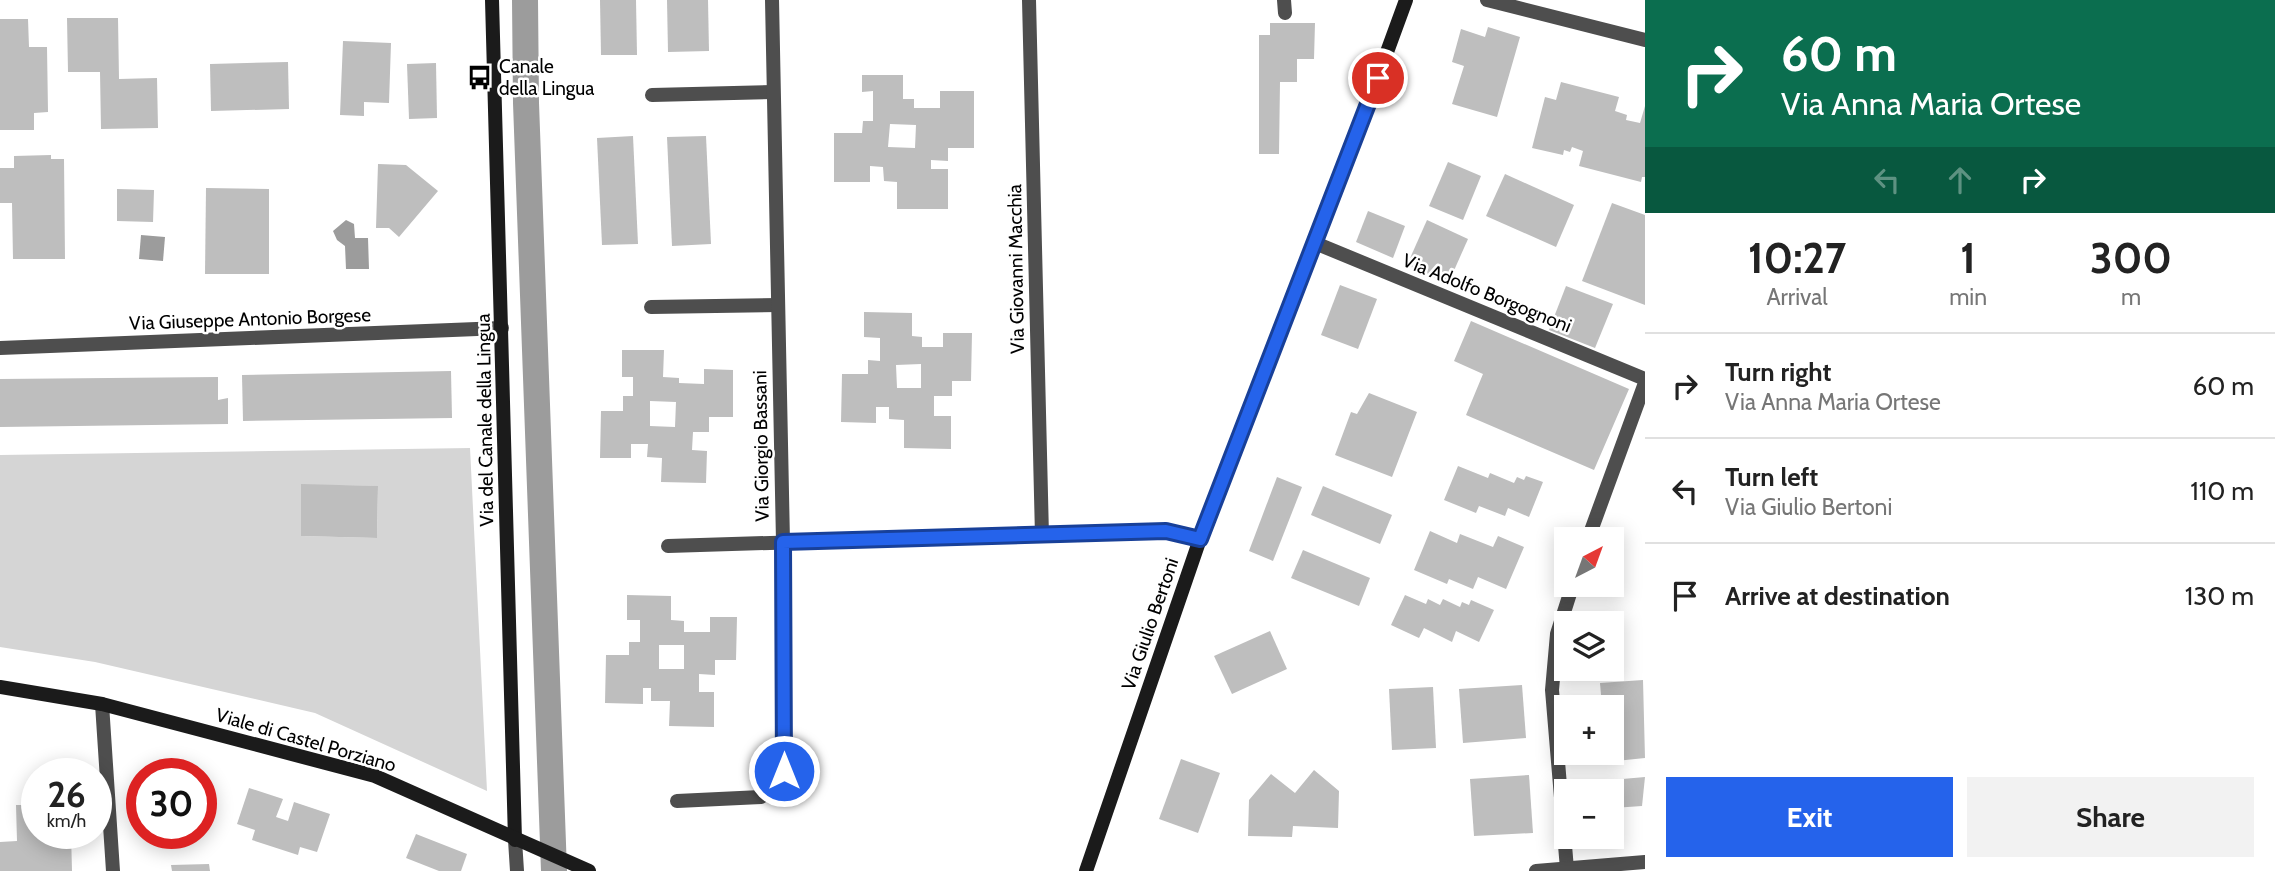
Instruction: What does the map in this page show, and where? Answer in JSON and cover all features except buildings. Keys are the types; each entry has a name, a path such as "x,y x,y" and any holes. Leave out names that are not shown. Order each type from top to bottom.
{"street":[{"name":"Via del Canale della Lingua","path":"492,0 515,839"},
{"name":"Via Giorgio Bassani","path":"677,801 761,797 776,787 784,771 783,542 772,0"},
{"name":"Via Giovanni Macchia","path":"1029,0 1042,536"},
{"name":"Via Giulio Bertoni","path":"1086,871 1200,539 1406,0"},
{"path":"1488,0 1645,40"},
{"path":"652,95 773,92"},
{"name":"Via Adolfo Borgognoni","path":"1315,243 1645,381"},
{"path":"652,307 778,304"},
{"name":"Via Giuseppe Antonio Borgese","path":"0,348 502,328"},
{"path":"1592,527 1645,381"},
{"path":"668,546 1166,531 1200,539"},
{"path":"1567,869 1553,725 1552,670 1557,634 1569,597"},
{"name":"Viale di Castel Porziano","path":"0,687 102,704 374,776 589,871"},
{"path":"102,704 113,871"},
{"path":"515,839 517,871"},
{"path":"1536,871 1645,862"}],"shaded area":[{"path":"346,220 354,224 355,238 368,238 369,269 346,269 345,246 337,240 333,231"},
{"path":"141,235 165,237 163,261 139,259"},
{"path":"470,448 487,791 315,713 95,662 0,647 0,455","holes":["301,485 378,486 377,538 301,536"]}],"waterway":[{"path":"525,0 526,103 554,871"}],"place":[{"name":"Canale della Lingua","path":"479,77"}],"route":[{"path":"784,771 783,542 1166,531 1200,539 1378,78"}]}
